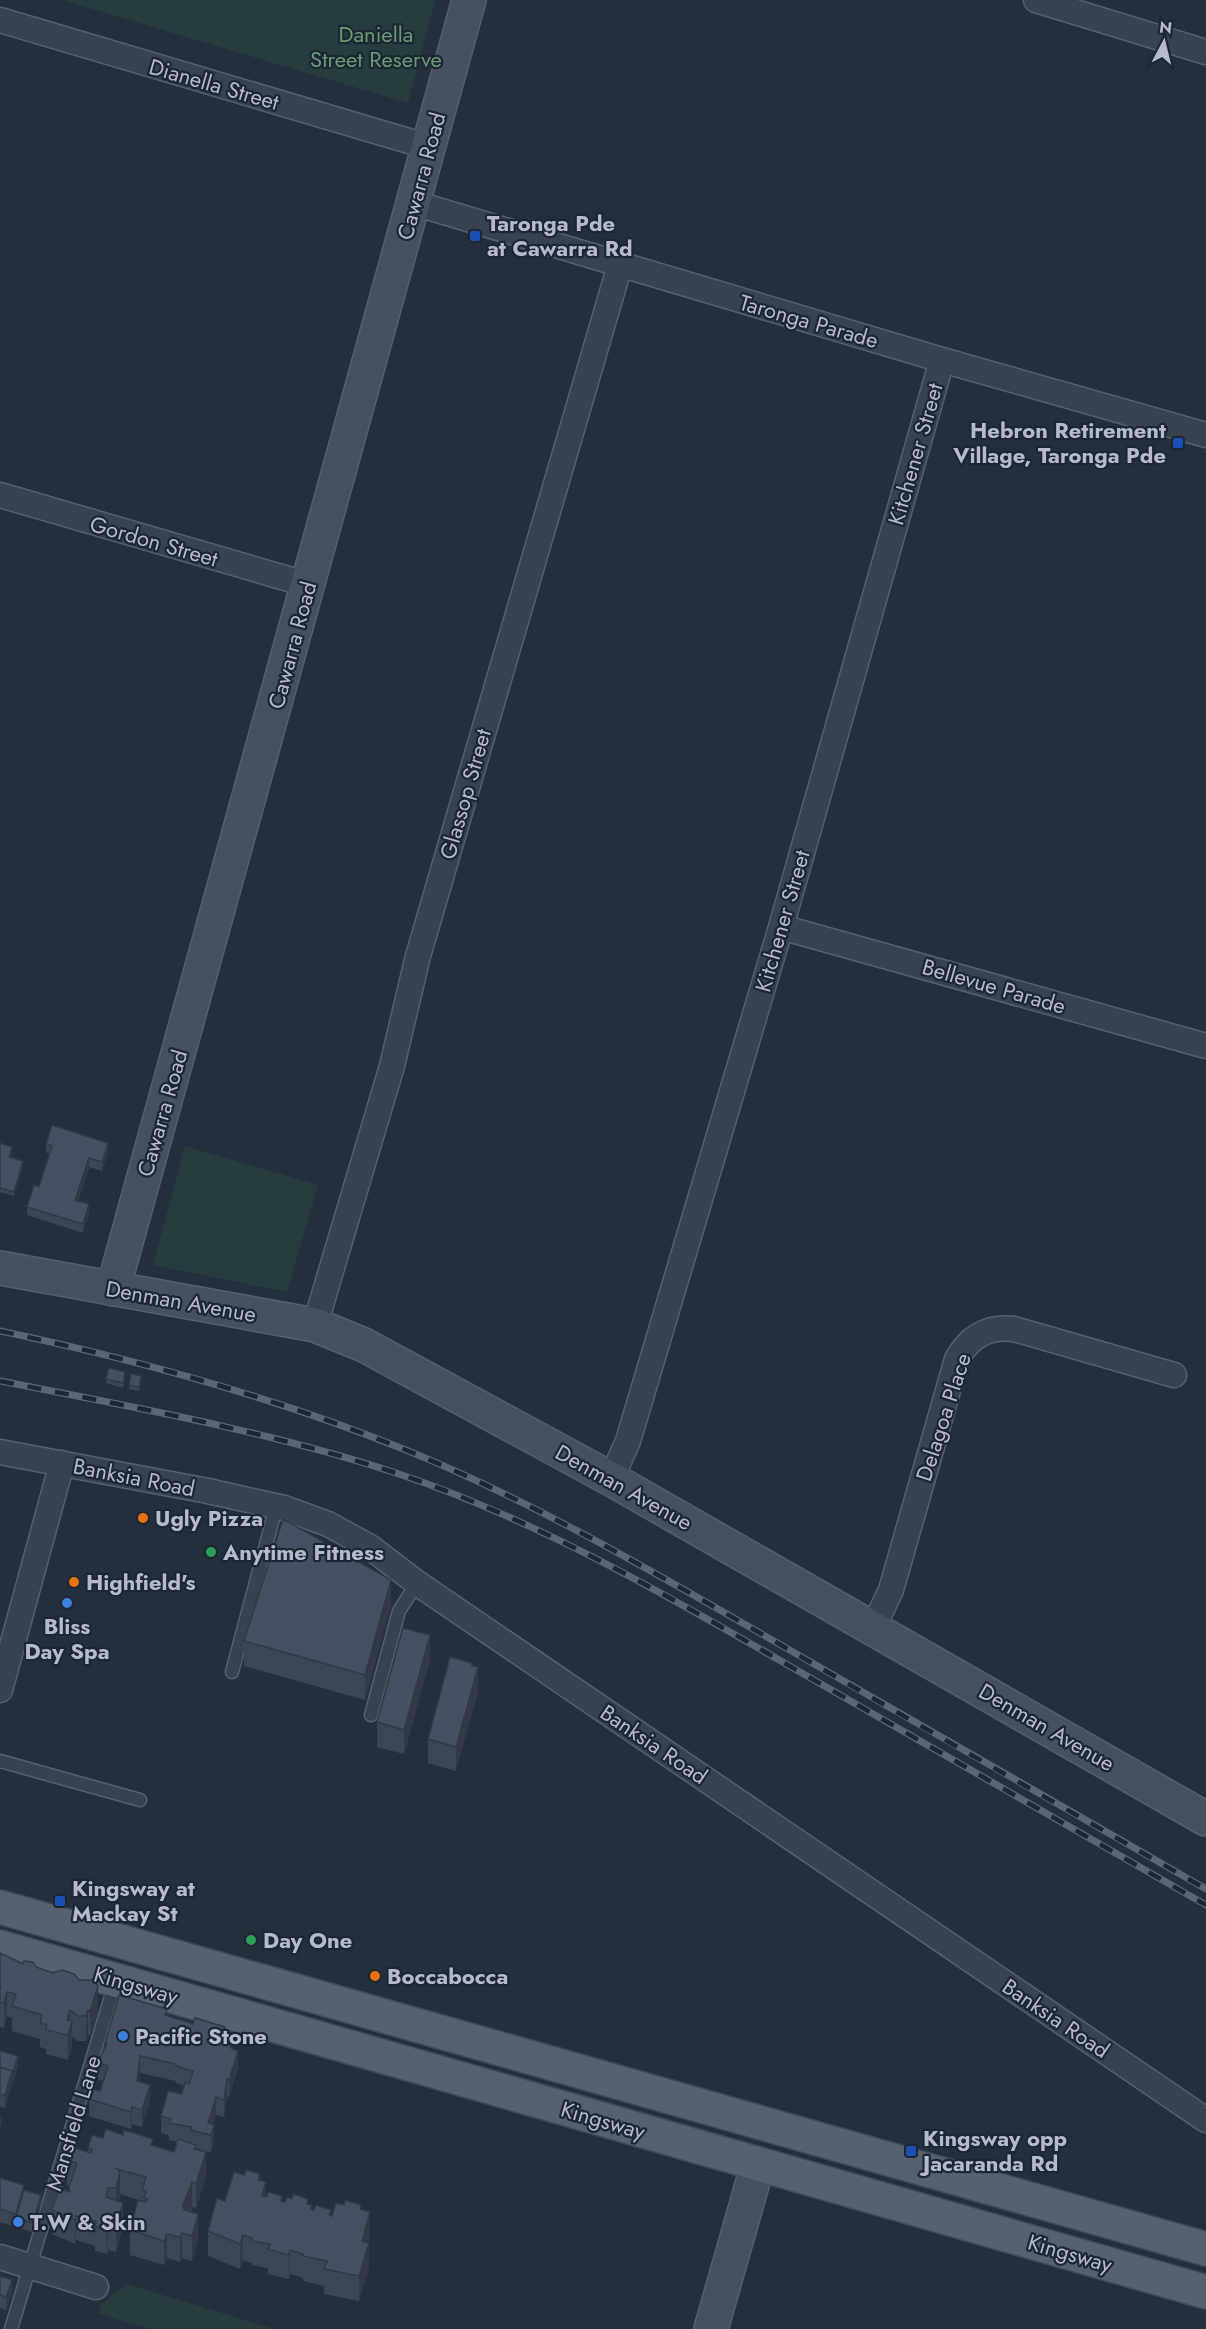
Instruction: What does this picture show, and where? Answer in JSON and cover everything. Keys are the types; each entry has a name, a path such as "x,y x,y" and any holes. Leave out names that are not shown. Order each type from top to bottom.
{"main road":[{"name":"Kingsway","path":"0,1906 1206,2249"},
{"name":"Kingsway","path":"0,1947 1206,2292"},
{"path":"758,2164 767,2125"}],"street":[{"name":"Cawarra Road","path":"113,1289 469,0"},
{"path":"1036,0 1206,52"},
{"name":"Dianella Street","path":"0,20 429,147"},
{"name":"Taronga Parade","path":"414,203 942,360 1206,435"},
{"name":"Glassop Street","path":"315,1325 392,1066 418,956 620,265"},
{"name":"Kitchener Street","path":"611,1479 628,1441 781,927 942,360"},
{"name":"Gordon Street","path":"0,495 309,585"},
{"name":"Bellevue Parade","path":"781,927 1206,1046"},
{"name":"Denman Avenue","path":"0,1269 315,1325 364,1345 611,1479 1206,1819"},
{"name":"Delagoa Place","path":"873,1628 891,1590 957,1359 971,1339 991,1329 1014,1329 1174,1375"},
{"name":"Banksia Road","path":"0,1452 276,1507 328,1524 370,1547 417,1583 1206,2120"},
{"path":"0,1690 62,1463"},
{"path":"711,2329 758,2164"},
{"path":"0,2257 96,2287"}],"lane":[{"path":"232,1672 276,1507"},
{"path":"371,1715 399,1611 417,1583"},
{"path":"0,1761 140,1800"},
{"name":"Mansfield Lane","path":"11,2329 116,1979"}],"green space":[{"name":"Daniella Street Reserve","path":"62,0 435,0 408,103"},
{"path":"185,1146 318,1185 287,1292 153,1265"},
{"path":"127,2284 274,2329 151,2329 99,2314 101,2304"}],"building":[{"path":"52,1125 108,1143 102,1162 89,1158 75,1200 89,1204 83,1224 27,1207 34,1185 39,1187 52,1146 46,1144"},
{"path":"0,1143 12,1147 9,1157 23,1161 14,1192 0,1188"},
{"path":"109,1368 125,1372 123,1383 106,1379"},
{"path":"131,1374 141,1376 139,1387 129,1385"},
{"path":"283,1519 391,1580 365,1675 244,1641"},
{"path":"403,1628 430,1635 404,1730 377,1722"},
{"path":"450,1657 478,1667 456,1747 428,1739"},
{"path":"0,1953 23,1964 24,1961 33,1962 36,1967 53,1973 62,1970 74,1974 79,1980 93,1980 98,1986 90,2011 88,2010 86,2016 78,2016 70,2010 67,2020 72,2021 68,2035 46,2030 47,2025 40,2023 42,2015 12,2006 16,1994 7,1992 4,2003 0,2002"},
{"path":"119,1995 167,2009 165,2015 193,2024 195,2018 225,2027 223,2032 232,2049 238,2051 229,2080 227,2079 224,2100 216,2097 208,2123 214,2125 211,2135 191,2130 192,2127 169,2123 171,2119 161,2116 168,2091 182,2094 185,2082 189,2084 193,2071 176,2066 176,2064 140,2056 137,2081 150,2085 142,2110 132,2107 131,2112 89,2099 92,2089 100,2091 108,2066 98,2063 107,2043 105,2043"},
{"path":"0,2051 18,2056 12,2075 12,2071 0,2067"},
{"path":"0,2067 12,2071 5,2095 0,2094"},
{"path":"106,2129 123,2135 124,2130 153,2139 151,2145 174,2152 178,2139 196,2145 194,2149 206,2152 196,2184 192,2182 183,2205 184,2210 198,2214 192,2236 182,2233 180,2237 167,2234 164,2241 130,2230 138,2200 146,2202 147,2199 144,2198 146,2191 142,2190 146,2177 117,2169 120,2172 116,2188 108,2188 106,2197 123,2203 116,2227 108,2225 107,2229 95,2226 96,2221 76,2216 75,2220 52,2210 59,2189 70,2192 69,2187 77,2163 67,2160 71,2147 91,2153 92,2149 88,2148 92,2135 103,2138"},
{"path":"246,2170 260,2174 258,2180 266,2182 262,2196 267,2197 268,2192 282,2196 281,2201 285,2202 287,2197 292,2199 293,2194 308,2199 307,2204 312,2205 311,2209 314,2210 316,2205 331,2210 329,2215 332,2216 336,2203 344,2205 345,2200 361,2205 360,2209 370,2212 362,2241 369,2243 359,2276 324,2269 327,2261 303,2256 303,2254 290,2250 289,2255 268,2249 270,2244 252,2241 252,2238 243,2235 240,2244 208,2231 217,2198 225,2201 234,2172 244,2175"},
{"path":"0,2178 24,2185 16,2214 0,2209"},
{"path":"24,2190 41,2195 33,2223 16,2218"},
{"path":"0,2276 12,2280 6,2297 0,2295"}],"railway":[{"path":"0,1331 154,1367 306,1413 406,1450 503,1493 643,1567 1206,1889"},
{"path":"0,1381 249,1432 396,1473 503,1514 657,1591 1206,1905"}],"place":[{"name":"Taronga Pde at Cawarra Rd","path":"475,236"},
{"name":"Hebron Retirement Village, Taronga Pde","path":"1178,443"},
{"name":"Ugly Pizza","path":"143,1518"},
{"name":"Anytime Fitness","path":"211,1552"},
{"name":"Highfield's","path":"74,1582"},
{"name":"Bliss Day Spa","path":"67,1603"},
{"name":"Kingsway at Mackay St","path":"60,1901"},
{"name":"Day One","path":"251,1940"},
{"name":"Boccabocca","path":"375,1976"},
{"name":"Pacific Stone","path":"123,2036"},
{"name":"Kingsway opp Jacaranda Rd","path":"911,2151"},
{"name":"T.W & Skin","path":"18,2222"}]}
